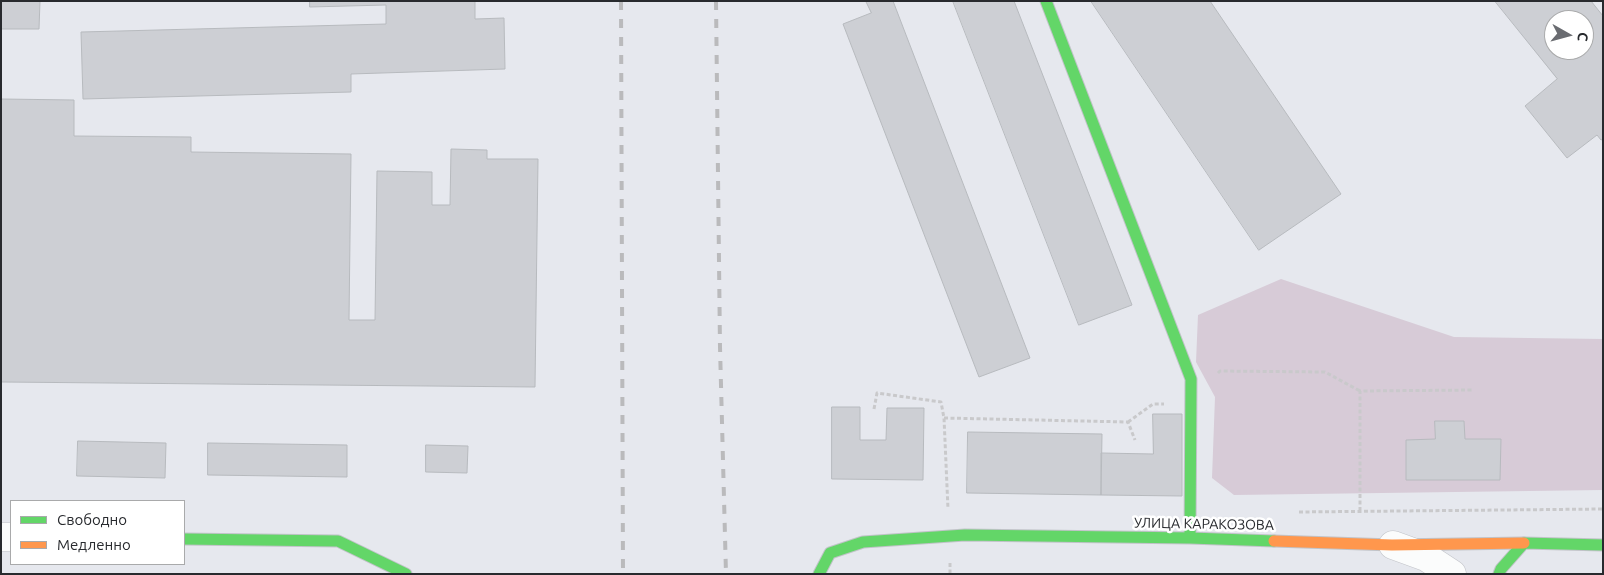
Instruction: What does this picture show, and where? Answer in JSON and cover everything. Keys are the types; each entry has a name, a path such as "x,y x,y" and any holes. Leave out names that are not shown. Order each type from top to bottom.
{"street":[{"path":"1046,1 1191,379 1190,538"},
{"name":"УЛИЦА КАРАКОЗОВА","path":"819,574 830,553 862,542 965,536 1190,538 1392,545 1524,543 1603,545"},
{"path":"185,539 338,541 406,574"},
{"path":"1500,574 1501,569 1524,543"},
{"path":"1392,545 1426,557 1452,574"}],"path":[{"path":"944,418 1128,422 1153,404 1191,405 1220,371 1325,372 1360,391 1473,390"},
{"path":"1360,391 1360,512"},
{"path":"874,409 877,393 941,402 944,418 950,574"},
{"path":"1128,422 1135,440"}],"shaded area":[{"path":"1281,279 1454,337 1603,339 1603,490 1234,495 1212,478 1215,397 1196,362 1198,315"}],"building":[{"path":"1,1 40,1 39,29 1,29"},
{"path":"310,1 475,1 475,19 504,18 505,69 351,74 351,92 83,99 81,32 386,24 386,5 310,7"},
{"path":"866,1 893,1 1030,358 979,377 843,24 871,13"},
{"path":"953,1 1014,1 1132,305 1079,325"},
{"path":"1091,1 1210,1 1341,194 1259,250"},
{"path":"1495,1 1591,1 1603,16 1603,139 1601,140 1597,135 1567,158 1525,106 1557,79"},
{"path":"1,99 74,100 74,136 191,137 191,152 351,154 349,320 375,320 377,171 432,172 432,205 450,205 451,149 487,150 487,159 538,159 535,387 1,382"},
{"path":"832,407 860,407 860,440 886,440 887,408 924,408 923,480 832,479"},
{"path":"1153,414 1182,414 1182,496 1101,495 1101,453 1153,454"},
{"path":"1435,421 1464,421 1465,439 1501,439 1500,480 1406,480 1406,440 1435,439"},
{"path":"968,432 1102,434 1101,495 967,493"},
{"path":"78,441 166,443 165,478 77,476"},
{"path":"208,443 347,445 347,477 208,475"},
{"path":"426,445 468,446 467,473 426,472"}],"railway":[{"path":"621,1 623,574"},
{"path":"716,1 720,347 726,574"}],"traffic: fast":[{"path":"1046,1 1191,379 1190,538"},
{"path":"819,574 830,553 863,542 965,535 1274,541"},
{"path":"185,539 338,541 406,574"},
{"path":"1499,574 1501,569 1524,543 1603,545"}],"traffic: slow":[{"path":"1274,541 1392,545 1524,543"}]}
